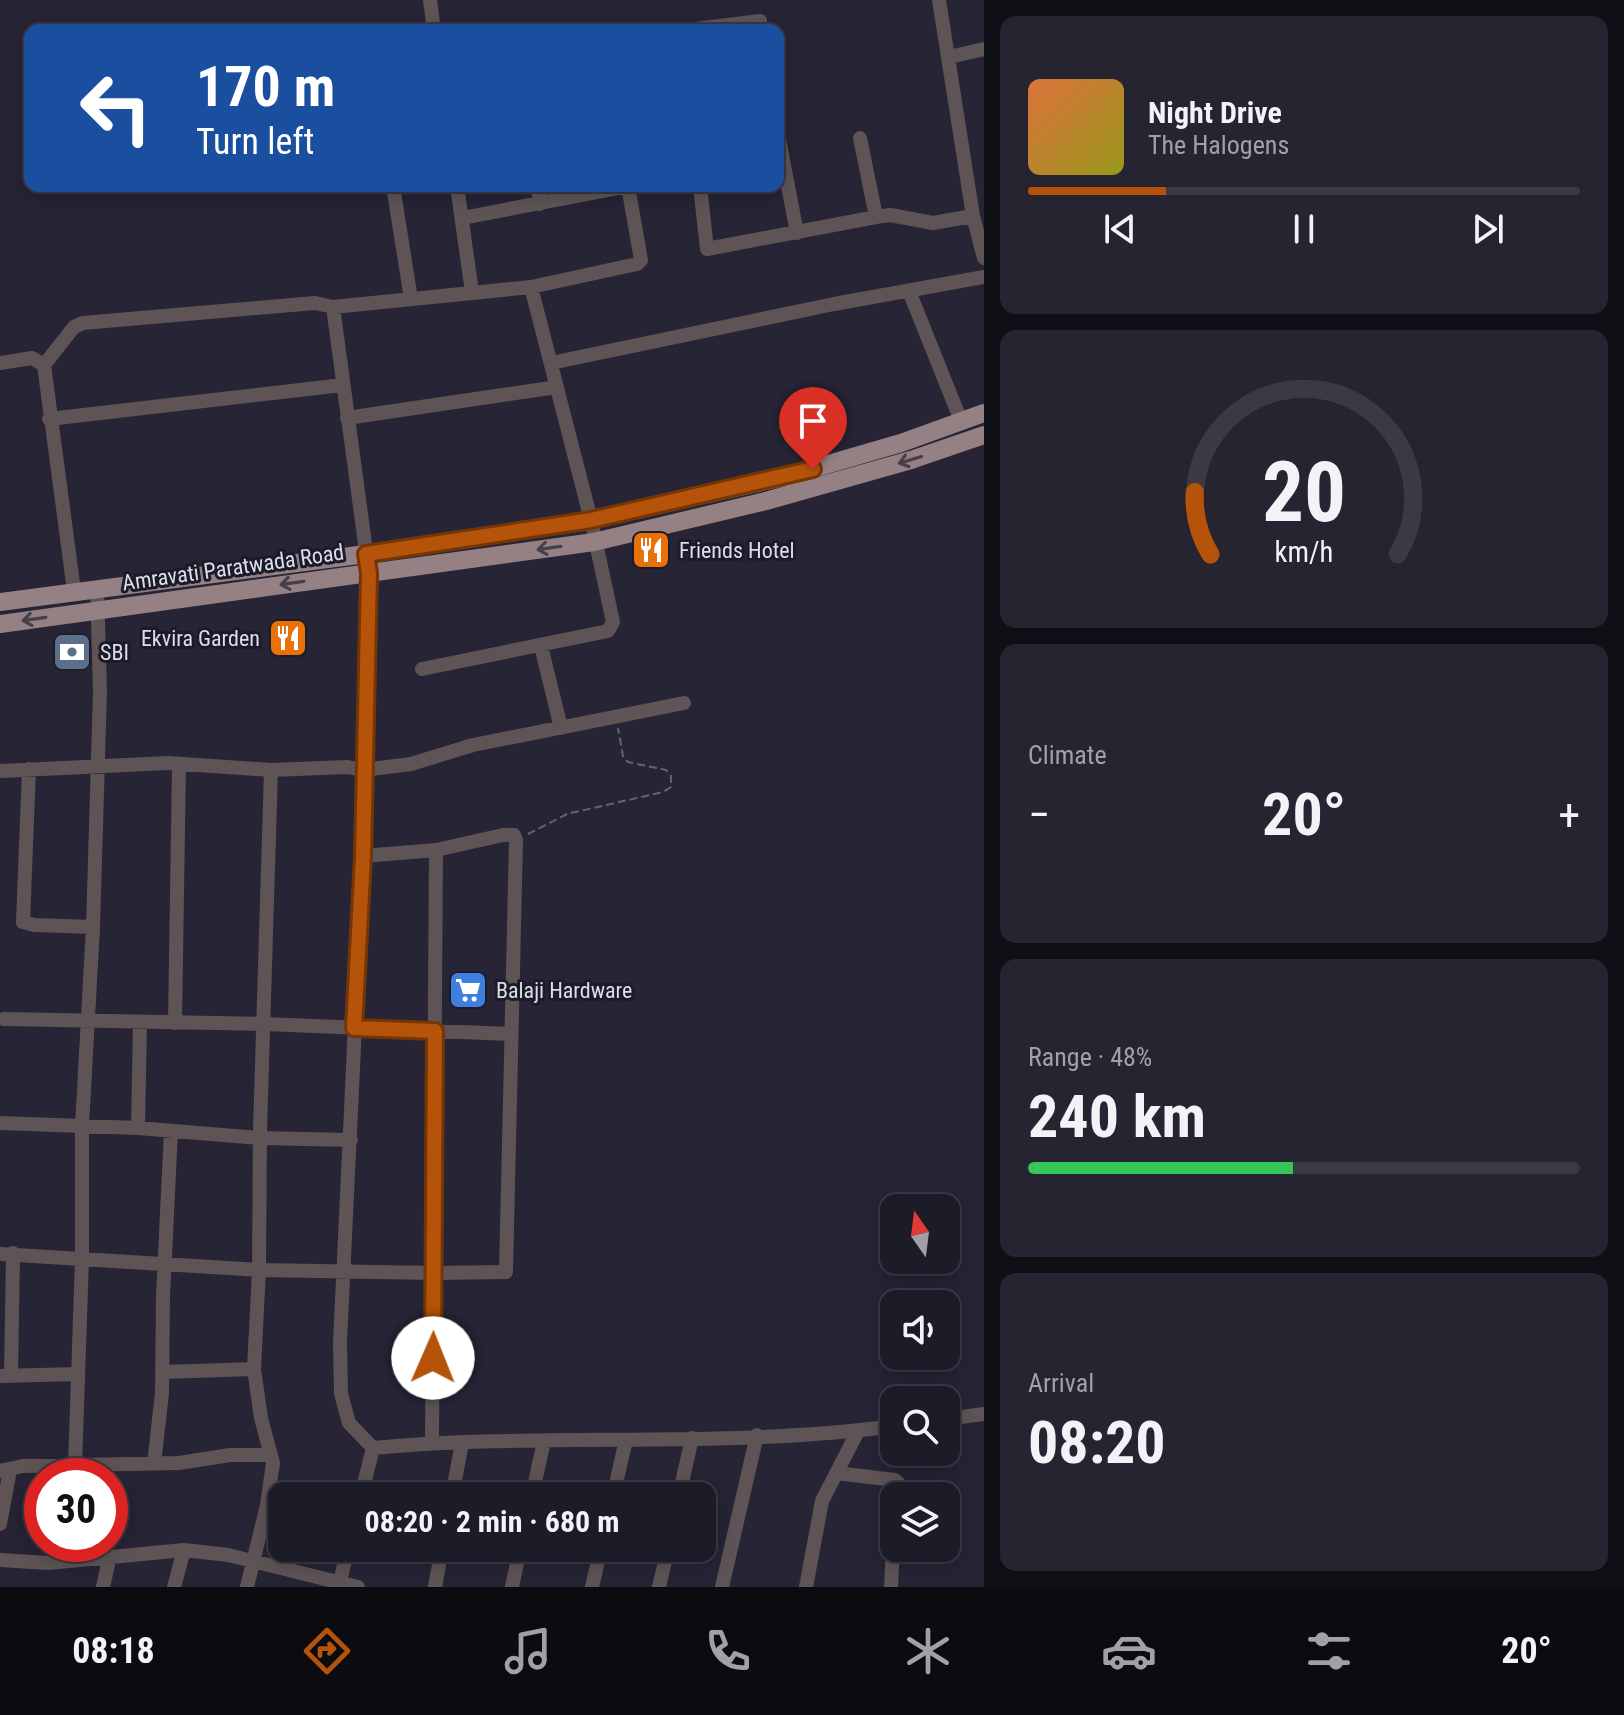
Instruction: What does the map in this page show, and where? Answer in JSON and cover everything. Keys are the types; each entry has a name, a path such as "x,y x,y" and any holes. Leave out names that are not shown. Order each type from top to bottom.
{"main road":[{"name":"Amravati Paratwada Road","path":"0,624 367,563 591,520 784,477 901,443 984,413"},
{"name":"Amravati Paratwada Road","path":"0,602 97,588 594,542 766,501 911,460 984,435"}],"street":[{"path":"430,0 433,24"},
{"path":"939,0 973,216 984,258"},
{"path":"736,24 760,21 760,24"},
{"path":"949,57 984,49"},
{"path":"860,138 876,217"},
{"path":"784,165 797,233"},
{"path":"968,181 984,178"},
{"path":"394,192 411,299"},
{"path":"458,192 472,292"},
{"path":"539,192 540,204"},
{"path":"462,218 599,192"},
{"path":"74,591 44,365 74,327 83,323 315,303 333,307 531,287 639,263 629,192"},
{"path":"701,192 707,249 890,215 933,223 973,216"},
{"path":"551,363 984,277"},
{"path":"422,669 541,646 608,631 612,627 591,520 531,287"},
{"path":"909,291 961,421"},
{"path":"333,307 367,563 363,856 340,1343 341,1394 349,1423 373,1448"},
{"path":"0,363 32,358 44,365"},
{"path":"49,419 343,385"},
{"path":"347,418 557,387"},
{"path":"75,1458 82,1259 82,1126 93,927 97,767 97,588"},
{"path":"541,646 561,728"},
{"path":"0,771 179,764 271,770 348,767 363,770 411,764 473,745 684,703"},
{"path":"175,1023 179,764"},
{"path":"29,769 23,922 93,927"},
{"path":"247,1587 267,1505 273,1463 254,1369 271,770"},
{"path":"78,1374 5,1376 6,1254 259,1270 506,1272 516,840 510,834 436,850 363,856"},
{"path":"432,1443 436,850"},
{"path":"4,1019 263,1024 511,1034"},
{"path":"138,1128 140,1023"},
{"path":"0,1123 138,1128 260,1138 351,1140"},
{"path":"154,1464 162,1372 171,1131"},
{"path":"162,1372 254,1369"},
{"path":"960,1417 984,1414"},
{"path":"373,1448 432,1443 692,1438 880,1428"},
{"path":"806,1587 822,1501 858,1431"},
{"path":"722,1587 757,1435"},
{"path":"682,1482 692,1438"},
{"path":"616,1482 626,1440"},
{"path":"535,1482 544,1441"},
{"path":"455,1482 462,1443"},
{"path":"364,1482 373,1448"},
{"path":"128,1465 179,1463 230,1455 270,1455"},
{"path":"0,1524 5,1470"},
{"path":"836,1473 897,1482"},
{"path":"174,1587 184,1550"},
{"path":"128,1555 184,1550 228,1555 358,1587"},
{"path":"0,1560 24,1562"},
{"path":"32,1562 57,1562"},
{"path":"103,1587 109,1562"},
{"path":"340,1584 345,1562"},
{"path":"435,1587 439,1562"},
{"path":"512,1587 517,1562"},
{"path":"593,1587 598,1562"},
{"path":"659,1587 665,1562"},
{"path":"891,1587 892,1562"}],"path":[{"path":"516,840 567,814 663,792 671,787 671,776 666,770 628,762 623,756 615,717"}],"place":[{"name":"Friends Hotel","path":"651,550"},
{"name":"Ekvira Garden","path":"288,638"},
{"name":"SBI","path":"72,652"},
{"name":"Balaji Hardware","path":"468,990"}],"route":[{"path":"433,1358 435,1031 354,1028 363,856 369,573 366,554 591,520 813,469"}]}
